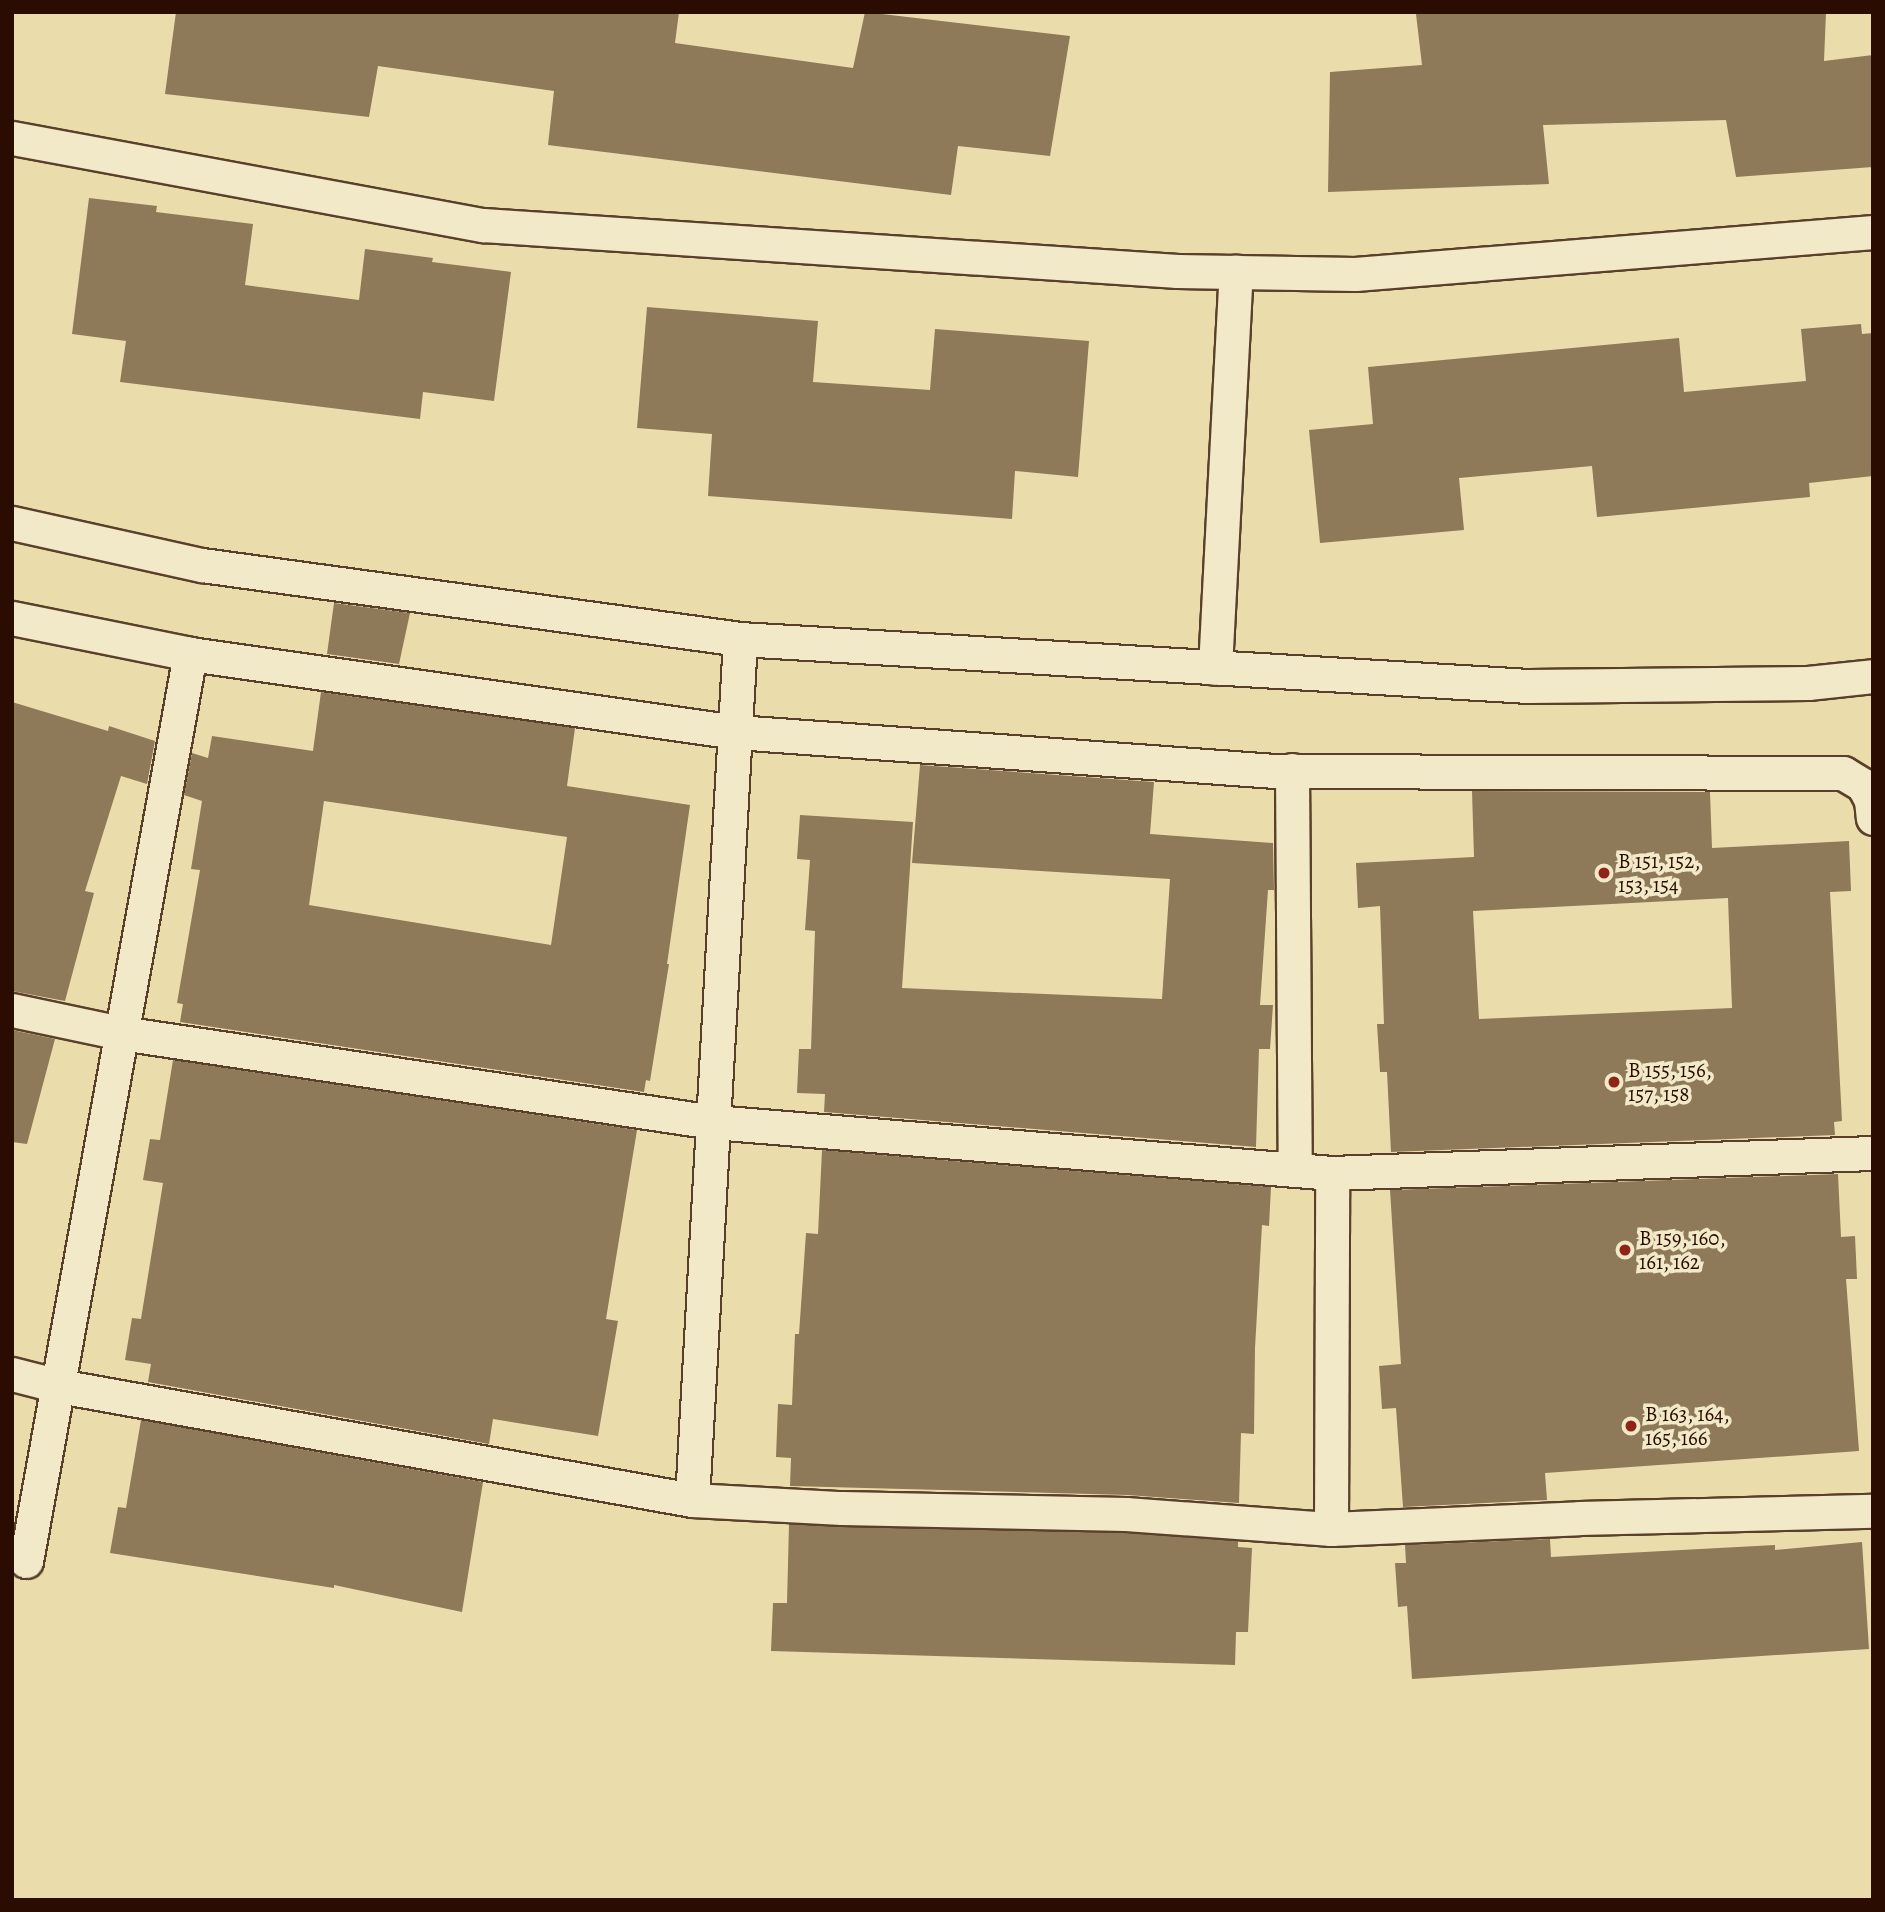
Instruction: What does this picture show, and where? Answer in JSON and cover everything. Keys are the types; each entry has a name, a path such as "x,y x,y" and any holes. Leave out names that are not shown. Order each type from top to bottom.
{"lane":[{"path":"12,138 484,225 1177,271 1355,274 1873,232"},
{"path":"1215,668 1236,272"},
{"path":"12,523 202,565 740,639 1529,685 1808,684 1873,676"},
{"path":"12,618 190,654 736,732 1292,770 1843,774 1863,785 1871,800 1873,818"},
{"path":"692,1500 740,639"},
{"path":"26,1562 60,1386 190,654"},
{"path":"1292,770 1295,1170"},
{"path":"12,1010 121,1033 713,1122 1332,1174 1873,1153"},
{"path":"1331,1529 1332,1174"},
{"path":"12,1374 60,1386 692,1500 842,1508 1126,1514 1331,1529 1580,1518 1873,1511"}],"building":[{"path":"176,12 679,12 675,43 853,68 865,12 1070,36 1050,156 958,146 951,195 548,145 554,91 378,66 369,117 165,94"},
{"path":"1826,12 1824,61 1873,55 1873,167 1736,177 1726,120 1543,125 1549,184 1328,192 1330,72 1422,65 1416,14"},
{"path":"89,198 157,206 156,212 253,224 245,285 359,300 365,249 433,258 432,262 511,272 494,401 423,392 420,419 120,382 126,341 72,334"},
{"path":"647,307 818,321 813,382 930,390 935,329 1089,341 1078,477 1015,471 1012,519 708,496 712,434 637,428"},
{"path":"1861,324 1862,334 1873,333 1873,476 1809,483 1810,497 1597,517 1592,466 1459,478 1464,530 1320,543 1309,430 1373,424 1368,367 1679,338 1684,392 1806,381 1801,329"},
{"path":"334,603 410,613 399,664 327,654"},
{"path":"321,692 575,728 567,786 690,805 669,964 650,1081 646,1080 644,1092 180,1022 183,1004 177,1003 200,870 191,869 202,801 184,795 192,753 208,758 212,736 313,751","holes":["324,801 567,837 551,945 309,905"]},
{"path":"12,702 108,731 109,726 155,741 147,784 121,776 85,891 94,893 65,1001 12,991"},
{"path":"920,765 1154,782 1150,834 1273,843 1274,890 1268,890 1260,1005 1273,1005 1270,1049 1259,1049 1256,1147 824,1112 825,1094 797,1093 799,1049 811,1049 815,931 805,930 810,860 797,859 800,815 913,822 902,988 1162,999 1170,879 912,863"},
{"path":"1472,791 1710,792 1712,848 1849,841 1851,891 1830,892 1842,1121 1834,1122 1835,1135 1391,1152 1387,1072 1380,1072 1377,1024 1384,1024 1380,906 1358,908 1356,863 1474,857","holes":["1728,898 1732,1008 1479,1019 1473,911"]},
{"path":"12,1030 55,1039 27,1144 12,1142"},
{"path":"173,1060 637,1130 606,1319 618,1321 598,1436 493,1419 489,1444 148,1382 151,1364 125,1360 132,1318 141,1319 163,1183 143,1180 150,1139 160,1140"},
{"path":"822,1150 1271,1187 1269,1226 1262,1225 1255,1348 1254,1434 1241,1433 1239,1503 1127,1495 790,1486 791,1458 776,1457 778,1404 792,1405 795,1334 799,1334 806,1233 818,1234"},
{"path":"1838,1174 1841,1237 1855,1236 1857,1279 1846,1279 1859,1451 1545,1473 1547,1500 1403,1507 1396,1408 1382,1409 1379,1366 1401,1364 1390,1190"},
{"path":"141,1420 483,1482 462,1612 334,1585 334,1588 110,1553 118,1507 126,1508"},
{"path":"789,1524 1125,1533 1238,1541 1238,1547 1252,1548 1248,1632 1236,1632 1235,1665 771,1651 773,1603 787,1603"},
{"path":"1550,1539 1551,1557 1775,1545 1775,1550 1862,1542 1869,1649 1412,1679 1407,1606 1398,1607 1395,1563 1406,1563 1405,1545"}],"place":[{"name":"B 151, 152, 153, 154","path":"1604,873"},
{"name":"B 155, 156, 157, 158","path":"1614,1082"},
{"name":"B 159, 160, 161, 162","path":"1625,1250"},
{"name":"B 163, 164, 165, 166","path":"1631,1426"}]}
